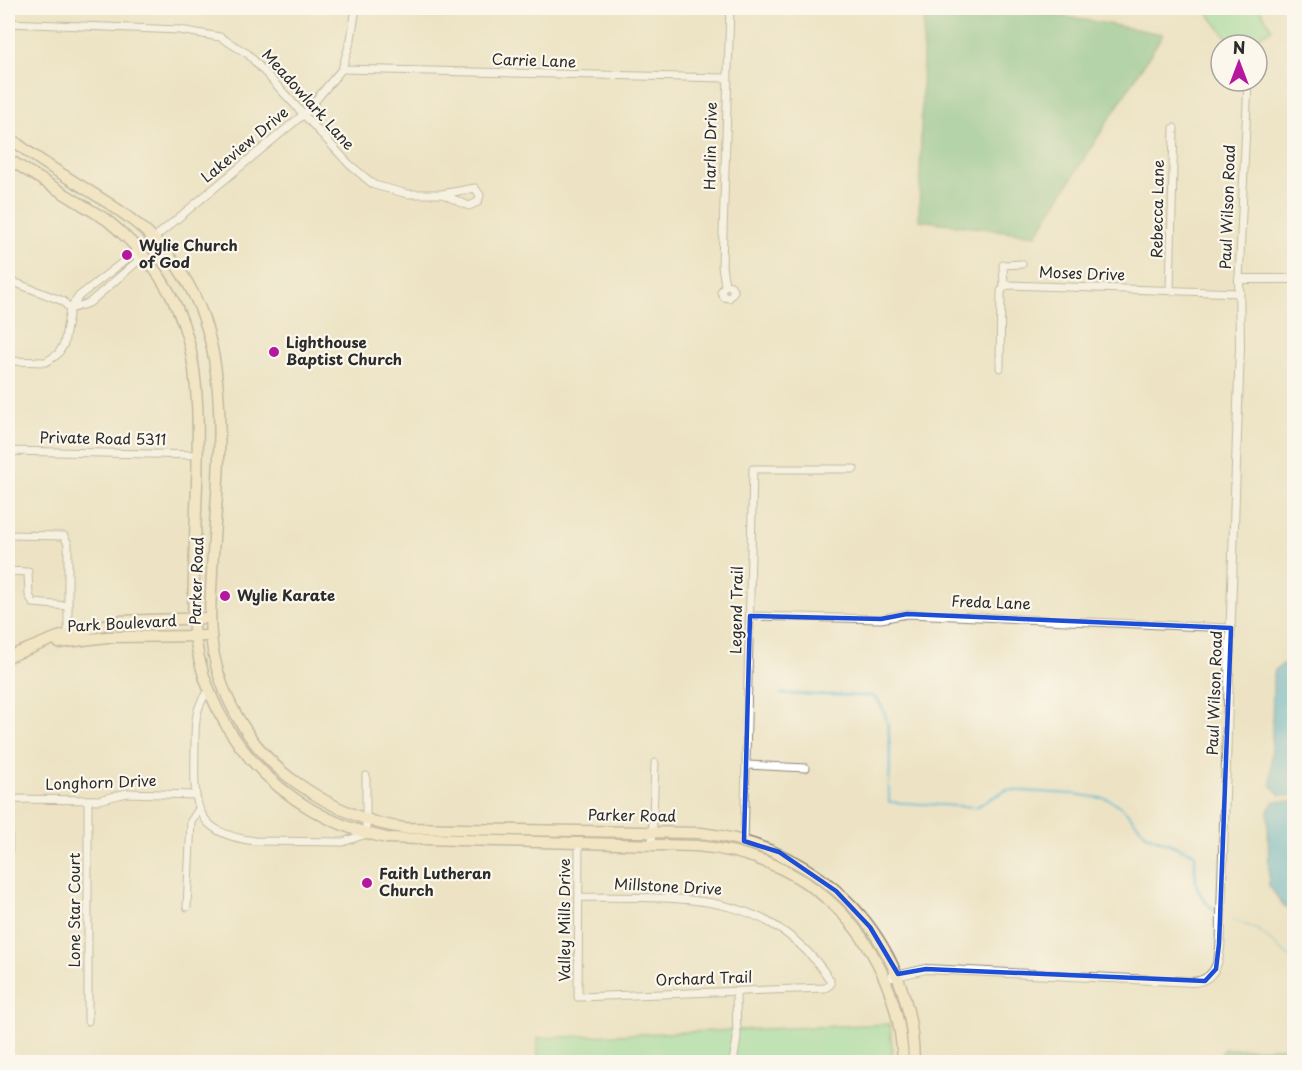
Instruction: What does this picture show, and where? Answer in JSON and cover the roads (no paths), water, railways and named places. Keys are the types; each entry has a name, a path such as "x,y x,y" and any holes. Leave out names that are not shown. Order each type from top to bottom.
{"main road":[{"name":"Parker Road","path":"8,135 23,149 111,202 154,238 183,275 194,294 205,322 216,372 218,422 211,636 220,674 231,702 239,721 258,749 282,773 315,796 366,820 404,828 701,832 744,840 779,852 796,861 836,891 870,927 898,974 908,1005 914,1062"},
{"name":"Parker Road","path":"8,159 106,220 136,250 165,286 183,323 193,354 197,381 198,455 194,636 208,691 242,751 273,784 330,820 366,834 414,841 652,844 719,848 744,853 790,874 848,918 868,945 886,979 900,1024 903,1062"},
{"name":"Park Boulevard","path":"8,657 68,634 118,621 210,618"},
{"name":"Park Boulevard","path":"35,646 107,637 211,636"}],"street":[{"name":"Lakeview Drive","path":"70,309 79,296 154,238 304,114 342,69 351,39 356,8"},
{"name":"Harlin Drive","path":"725,285 722,266 726,78 730,8"},
{"name":"Meadowlark Lane","path":"8,23 180,30 220,37 248,54 348,164 375,185 408,194 442,194 468,187 475,188 480,195 478,202 469,206 442,194"},
{"name":"Carrie Lane","path":"342,69 726,78"},
{"name":"Paul Wilson Road","path":"886,979 898,974 926,969 1193,982 1204,981 1214,973 1219,944 1231,628 1239,279 1247,93"},
{"name":"Rebecca Lane","path":"1170,290 1174,128"},
{"path":"70,309 89,303 138,261 136,250"},
{"path":"999,368 1001,291 1004,286 1003,265 1022,264"},
{"path":"1239,279 1294,279"},
{"path":"8,280 63,301 70,309"},
{"name":"Moses Drive","path":"1004,286 1240,293"},
{"path":"8,361 46,362 58,354 64,344 70,309"},
{"name":"Private Road 5311","path":"8,451 198,455"},
{"name":"Legend Trail","path":"744,853 753,469 854,469"},
{"path":"8,535 64,536 68,544 68,634"},
{"path":"8,571 27,572 29,595 33,603 68,606"},
{"name":"Freda Lane","path":"750,616 881,619 907,614 1231,628"},
{"path":"208,691 200,700 195,720 194,795 199,809 217,831 241,839 344,842 366,834 366,776"},
{"path":"652,844 655,763"},
{"path":"747,765 806,768"},
{"name":"Longhorn Drive","path":"9,799 88,800 127,793 194,795"},
{"path":"8,933 9,799"},
{"name":"Lone Star Court","path":"88,800 88,1021"},
{"path":"187,907 191,821 199,809"},
{"name":"Valley Mills Drive","path":"578,997 579,843"},
{"name":"Millstone Drive","path":"579,897 694,900 728,904 765,920 803,946 820,964 830,980 830,985"},
{"name":"Orchard Trail","path":"578,997 825,988 830,985"},
{"path":"733,1062 737,1039 736,992"}],"water":[{"path":"1283,664 1294,665 1294,796 1280,795 1271,785 1273,680 1275,670"},
{"path":"1274,801 1294,801 1294,915 1269,886 1268,811"}],"waterway":[{"path":"781,694 873,696 881,704 888,730 889,802 976,807 1006,790 1073,794 1108,799 1122,807 1147,835 1195,854 1195,877 1199,891 1214,910"},
{"path":"1232,919 1260,931 1294,961"}],"place":[{"name":"Wylie Church of God","path":"127,255"},
{"name":"Lighthouse Baptist Church","path":"274,352"},
{"name":"Wylie Karate","path":"225,596"},
{"name":"Faith Lutheran Church","path":"367,883"}]}
